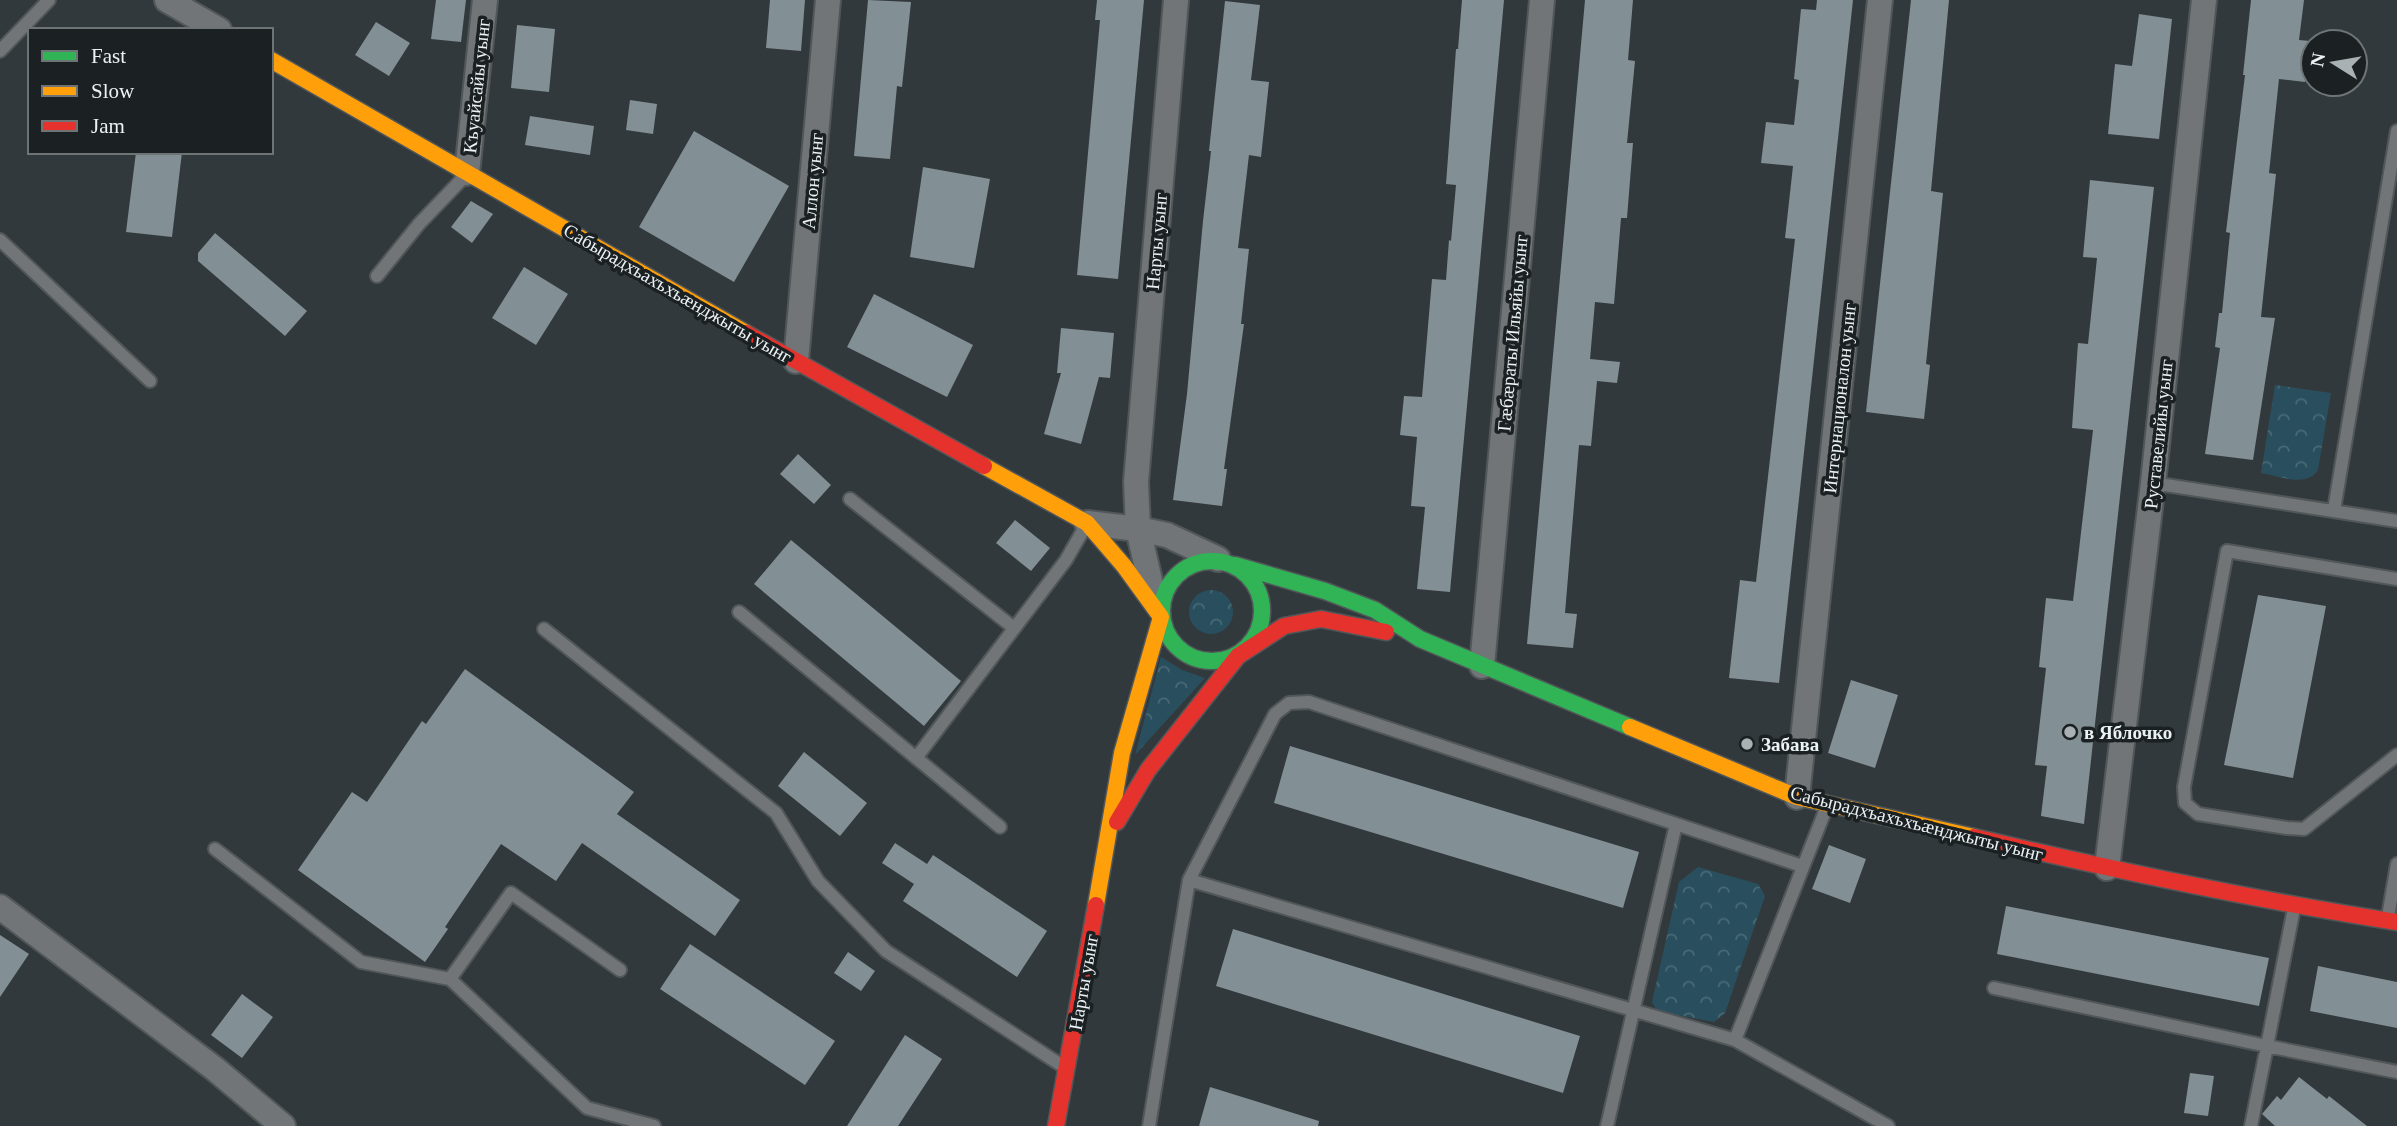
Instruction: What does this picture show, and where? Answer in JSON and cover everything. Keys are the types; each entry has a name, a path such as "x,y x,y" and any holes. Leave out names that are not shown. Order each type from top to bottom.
{"street":[{"path":"167,0 216,28"},
{"name":"Къуайсайы уынг","path":"467,173 485,0"},
{"name":"Аллон уынг","path":"796,361 828,0"},
{"name":"Нарты уынг","path":"1161,617 1149,580 1138,529 1136,482 1176,0"},
{"name":"Гæбæраты Ильяйы уынг","path":"1482,666 1542,0"},
{"name":"Интернационалон уынг","path":"1797,797 1881,0"},
{"name":"Руставелийы уынг","path":"2107,868 2153,483 2204,0"},
{"name":"Сабырадхъахъхъæнджыты уынг","path":"273,61 796,361 1087,523"},
{"path":"1136,482 1153,516 1167,535"},
{"path":"1087,523 1167,535 1227,562"},
{"path":"1087,523 1124,566 1161,617 1172,643 1184,654 1199,660 1218,661 1238,656"},
{"name":"Сабырадхъахъхъæнджыты уынг","path":"1227,562 1325,591 1375,610 1420,639 1797,797 2107,868 2295,906 2392,922"},
{"name":"Нарты уынг","path":"1056,1126 1122,753 1161,617 1163,597 1172,581 1184,570 1199,563 1227,562 1249,574 1258,589 1263,604 1260,625 1252,641 1149,770 1109,837"},
{"name":"Сабырадхъахъхъæнджыты уынг","path":"1238,656 1284,626 1321,619 1420,639"},
{"path":"0,907 215,1069 283,1126"}],"lane":[{"path":"0,51 49,0"},
{"path":"2334,510 2397,131"},
{"path":"377,276 419,224 467,173"},
{"path":"0,240 150,381"},
{"path":"2153,483 2397,521"},
{"path":"850,499 1014,628"},
{"path":"916,758 1066,561 1087,523"},
{"path":"2397,579 2227,551 2184,787 2185,803 2198,814 2304,829 2397,755"},
{"path":"739,612 999,827"},
{"path":"544,629 776,813 818,880 886,951 1068,1069"},
{"path":"1149,1126 1189,880 1275,715 1289,703 1308,702 1802,866"},
{"path":"1735,1040 1828,805"},
{"path":"1607,1126 1676,824"},
{"path":"215,849 361,962 450,979 587,1108 654,1126"},
{"path":"2392,922 2397,864"},
{"path":"1189,880 1735,1040 1888,1126"},
{"path":"450,979 511,893 620,970"},
{"path":"2251,1126 2295,906"},
{"path":"1994,988 2397,1072"}],"green space":[{"path":"2275,385 2331,393 2318,470 2307,478 2300,480 2261,473"},
{"path":"1211,590 1226,597 1233,612 1226,627 1211,634 1196,627 1189,612 1196,597"},
{"path":"1161,657 1182,670 1205,678 1135,755"},
{"path":"1698,867 1758,884 1765,896 1725,1013 1714,1022 1657,1011 1652,1002 1679,882"}],"building":[{"path":"436,0 466,0 461,42 431,39"},
{"path":"770,0 805,0 801,51 766,48"},
{"path":"868,0 911,2 902,87 897,86 890,159 854,156"},
{"path":"1097,0 1144,0 1118,279 1077,275 1100,20 1095,20"},
{"path":"1462,0 1504,0 1450,592 1417,589 1425,507 1411,506 1417,437 1400,435 1404,396 1422,397 1432,279 1446,280 1456,185 1446,184"},
{"path":"1585,0 1633,0 1628,60 1635,61 1627,143 1633,143 1627,218 1621,218 1614,304 1595,302 1590,359 1620,362 1617,383 1597,381 1591,446 1579,445 1565,613 1577,614 1573,648 1527,644"},
{"path":"1817,0 1853,0 1779,683 1729,678 1740,580 1756,582 1795,239 1785,238 1793,166 1761,163 1766,122 1794,125 1799,80 1794,79 1801,9 1816,10"},
{"path":"1911,0 1949,0 1931,191 1943,193 1926,364 1930,365 1924,419 1866,412"},
{"path":"2251,0 2304,0 2299,28 2299,81 2279,79 2269,173 2276,174 2261,317 2275,318 2253,460 2205,454 2220,348 2215,347 2219,313 2222,313 2230,233 2226,232"},
{"path":"1225,1 1260,5 1251,80 1269,82 1261,157 1249,155 1238,248 1249,249 1241,324 1244,324 1224,469 1227,469 1222,506 1173,500 1187,394"},
{"path":"2139,14 2172,19 2159,139 2108,134 2115,64 2132,66"},
{"path":"376,22 410,43 389,76 355,55"},
{"path":"517,25 555,29 549,92 511,88"},
{"path":"630,100 657,104 653,134 626,130"},
{"path":"530,116 594,126 590,155 525,145"},
{"path":"694,131 789,186 734,282 639,227"},
{"path":"136,154 182,154 172,237 126,232"},
{"path":"923,167 990,179 974,268 910,257"},
{"path":"2090,180 2154,187 2084,824 2041,816 2047,766 2035,765 2046,668 2039,667 2046,598 2073,601 2093,430 2072,428 2078,343 2088,344 2097,258 2083,257"},
{"path":"471,201 493,214 472,243 451,227"},
{"path":"215,233 307,311 285,336 198,261 198,253"},
{"path":"524,267 568,294 536,345 492,318"},
{"path":"874,294 973,345 947,397 847,347"},
{"path":"1061,328 1114,333 1110,378 1099,377 1081,444 1044,434 1061,373 1057,373"},
{"path":"798,454 831,485 814,504 780,474"},
{"path":"1015,520 1050,548 1031,571 996,543"},
{"path":"791,540 961,681 924,726 754,584"},
{"path":"2258,595 2326,606 2293,778 2224,765"},
{"path":"465,669 634,792 617,814 740,900 715,936 582,843 556,881 501,844 445,927 448,929 425,962 298,870 352,792 367,802 422,721 426,724"},
{"path":"1851,680 1898,695 1875,768 1828,753"},
{"path":"1290,746 1639,852 1623,908 1274,803"},
{"path":"804,752 867,803 840,836 778,786"},
{"path":"895,843 927,864 933,855 1047,931 1017,977 903,901 914,884 882,863"},
{"path":"1829,845 1866,859 1850,903 1812,889"},
{"path":"2006,906 2269,958 2259,1006 1997,954"},
{"path":"1233,929 1580,1036 1563,1093 1216,986"},
{"path":"0,935 29,954 0,997"},
{"path":"690,944 835,1041 805,1085 660,989"},
{"path":"848,952 875,971 861,991 834,973"},
{"path":"2318,966 2397,982 2397,1028 2310,1011"},
{"path":"242,994 273,1017 242,1058 211,1035"},
{"path":"905,1035 942,1059 898,1126 847,1126"},
{"path":"2190,1073 2214,1076 2208,1116 2184,1113"},
{"path":"2299,1077 2327,1099 2329,1096 2367,1126 2275,1126 2262,1114 2277,1096 2281,1100"},
{"path":"1210,1087 1319,1121 1318,1126 1199,1126"}],"traffic: fast":[{"path":"1212,561 1231,565 1248,575 1258,592 1262,611 1258,630 1248,647 1231,657 1212,661 1193,657 1176,647 1166,630 1162,611 1166,592 1176,575 1193,565 1212,561"},
{"path":"1235,565 1325,591 1375,610 1420,639 1630,727"}],"traffic: slow":[{"path":"273,61 746,333"},
{"path":"984,466 1087,523 1124,566 1161,617 1122,753 1096,905"},
{"path":"1630,727 1797,797 1974,837"}],"traffic: jam":[{"path":"746,333 984,466"},
{"path":"1117,822 1148,770 1238,656 1284,626 1321,619 1386,632"},
{"path":"1974,837 2185,884 2397,922"},
{"path":"1056,1126 1096,905"}],"place":[{"name":"в Яблочко","path":"2070,732"},
{"name":"Забава","path":"1747,744"}]}
